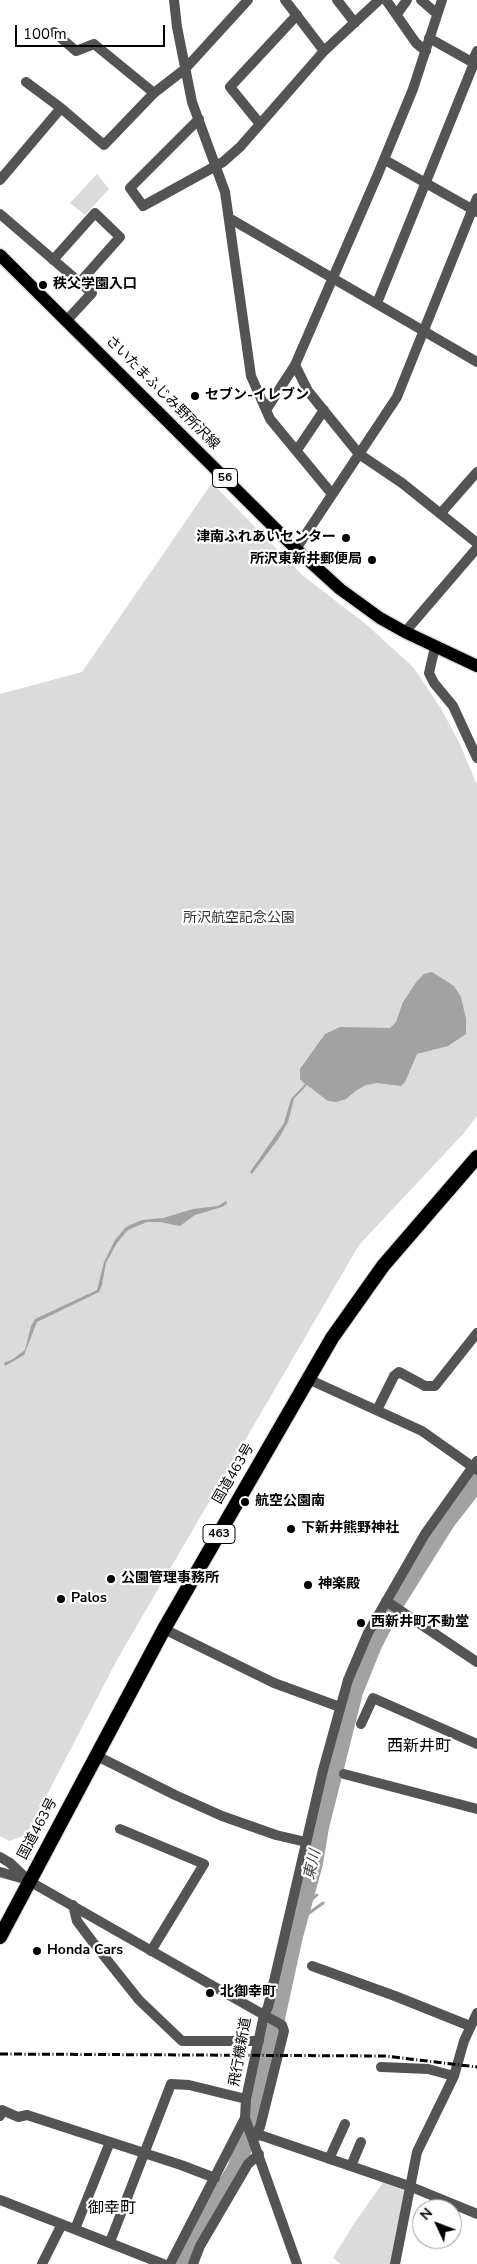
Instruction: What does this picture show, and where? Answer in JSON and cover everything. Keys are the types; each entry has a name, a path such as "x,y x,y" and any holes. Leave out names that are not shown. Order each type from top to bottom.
{"highway":[{"name":"国道463号","path":"0,1937 164,1629 308,1379 359,1297 410,1233 476,1161"}],"main road":[{"name":"さいたまふじみ野所沢線","path":"0,255 68,320 296,549 340,589 380,618 434,647 477,666"}],"street":[{"path":"174,0 192,102 224,192 250,370 270,420 332,494"},
{"path":"26,82 61,108 104,145 154,93 185,69 248,0"},
{"path":"285,0 324,50"},
{"path":"337,0 356,23"},
{"path":"199,119 130,188 143,206 216,167 240,147 324,50 356,23 379,0"},
{"path":"386,0 416,43 426,51"},
{"path":"397,14 407,0"},
{"path":"421,0 436,13"},
{"path":"266,410 296,364 333,279 384,160 426,51 436,13 442,0"},
{"path":"260,124 230,87 297,15"},
{"path":"54,32 76,51 94,44 154,93"},
{"path":"429,38 475,63"},
{"path":"377,303 475,63 477,51"},
{"path":"0,180 61,108"},
{"path":"384,160 475,211"},
{"path":"296,549 397,396 475,211 477,198"},
{"path":"53,260 95,213 120,236 80,282"},
{"path":"0,214 92,293 68,320"},
{"path":"229,218 477,362"},
{"path":"296,364 308,391 359,454 402,482 477,543"},
{"path":"297,450 324,410"},
{"path":"441,513 477,472"},
{"path":"405,632 477,548"},
{"path":"434,647 429,674 453,706 474,743 477,758"},
{"path":"377,1410 394,1376 399,1372 425,1386 436,1386 477,1333"},
{"path":"252,2137 260,2127 284,2031 280,2024 266,2016 268,2006 340,1707 359,1653 425,1534 476,1466 422,1431 308,1379"},
{"path":"388,1603 477,1662"},
{"path":"164,1629 274,1683 340,1707"},
{"path":"361,1724 373,1698 477,1744"},
{"path":"96,1755 175,1795 222,1816 276,1835 306,1842"},
{"path":"344,1774 477,1809"},
{"path":"120,1829 204,1864 151,1951"},
{"path":"0,1857 10,1863 29,1880"},
{"path":"0,1872 29,1880"},
{"name":"飛行機新道","path":"29,1880 266,2016 246,2099 245,2120 298,2264"},
{"path":"73,1905 78,1921 92,1941 140,2000 182,2041 259,2041"},
{"path":"312,1966 470,2026"},
{"path":"397,2263 409,2186 417,2152 454,2076 460,2051 477,2014"},
{"path":"381,2067 428,2069 454,2076"},
{"path":"110,2242 172,2083 246,2099"},
{"path":"0,2116 2,2110 18,2117 27,2115 215,2178"},
{"path":"170,2264 245,2120"},
{"path":"329,2159 345,2124"},
{"path":"252,2137 260,2135 351,2166 409,2186 477,2214"},
{"path":"74,2229 110,2142"},
{"path":"351,2166 361,2142"},
{"path":"193,2264 200,2246 248,2164 259,2154"},
{"path":"0,2200 163,2264"},
{"path":"42,2264 62,2224"}],"green space":[{"path":"97,174 109,189 85,215 70,203"},
{"name":"所沢航空記念公園","path":"212,483 302,575 367,625 414,668 440,707 459,742 477,785 477,1116 464,1133 359,1245 118,1658 26,1835 9,1841 0,1836 0,694 82,672"},
{"path":"384,2181 406,2187 391,2264 341,2264 333,2258 353,2225"}],"shaded area":[{"path":"432,972 454,986 461,997 466,1019 466,1034 448,1046 417,1054 405,1082 401,1086 377,1083 366,1085 346,1099 336,1102 328,1101 307,1085 294,1099 288,1122 279,1138 252,1174 250,1172 284,1123 291,1099 305,1084 300,1079 300,1069 325,1034 340,1027 390,1028 396,1022 403,1002 417,981 424,974"},
{"path":"226,1201 227,1204 222,1207 195,1215 180,1226 160,1222 147,1222 128,1230 117,1243 106,1263 99,1292 37,1322 24,1355 5,1366 4,1363 25,1350 31,1326 35,1319 97,1290 104,1262 115,1240 126,1227 142,1220 163,1218 193,1209 218,1206"}],"waterway":[{"name":"東川","path":"183,2264 208,2215 236,2169 256,2110 294,1936 314,1863 320,1827 354,1692 373,1645 391,1610 446,1522 477,1482"},
{"path":"302,1906 317,1895"},
{"path":"298,1921 323,1903"}],"railway":[{"path":"0,2054 385,2056 477,2067"}],"place":[{"name":"秩父学園入口","path":"43,285"},
{"name":"セブン-イレブン","path":"195,396"},
{"name":"津南ふれあいセンター","path":"346,538"},
{"name":"所沢東新井郵便局","path":"372,560"},
{"name":"航空公園南","path":"245,1502"},
{"name":"下新井熊野神社","path":"291,1529"},
{"name":"公園管理事務所","path":"111,1579"},
{"name":"神楽殿","path":"308,1585"},
{"name":"Palos","path":"61,1599"},
{"name":"西新井町不動堂","path":"361,1623"},
{"name":"Honda Cars","path":"37,1951"},
{"name":"北御幸町","path":"210,1993"}],"district":[{"name":"西新井町","path":"419,1747"},
{"name":"御幸町","path":"112,2209"}]}
